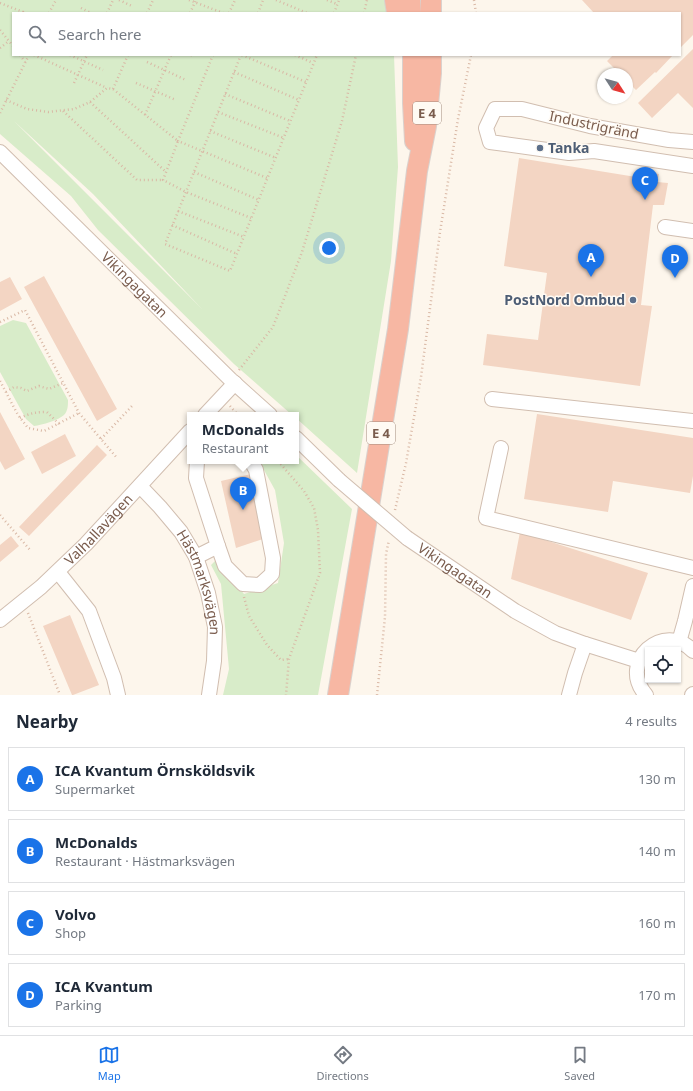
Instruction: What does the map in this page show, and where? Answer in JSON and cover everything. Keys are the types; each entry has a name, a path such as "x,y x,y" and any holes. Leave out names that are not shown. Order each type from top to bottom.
{"highway":[{"path":"395,0 398,12"},
{"path":"410,0 411,12"},
{"path":"431,0 431,12"},
{"path":"404,56 413,104"},
{"name":"E 4","path":"413,56 413,104 417,171"},
{"name":"E 4","path":"338,695 398,329 417,171 426,126 431,73 431,56"}],"street":[{"name":"Industrigränd","path":"693,142 669,140 590,126 522,109 495,109 486,128 490,142 569,153 594,151 693,166"},
{"name":"Vikingagatan","path":"0,152 233,381 267,412"},
{"path":"665,228 693,231"},
{"path":"207,412 233,381"},
{"path":"492,399 693,421"},
{"name":"Valhallavägen","path":"0,620 58,572 86,544 187,434"},
{"name":"Vikingagatan","path":"299,441 339,480 407,538 515,611 555,632 638,662"},
{"path":"501,448 486,518 693,568"},
{"path":"197,464 196,478 225,566 243,584 260,585 272,574 273,558 256,470 253,464"},
{"name":"Hästmarksvägen","path":"140,486 160,506 181,532 196,557 208,593 215,627 214,662 210,695"},
{"path":"196,557 218,546"},
{"path":"58,572 89,611 114,678 118,695"},
{"path":"679,642 693,586"},
{"path":"646,695 640,688 637,670 638,662 644,652 655,643 668,640 679,642 693,651"},
{"path":"569,695 585,644"}],"path":[{"path":"50,12 56,0"},
{"path":"107,12 113,0"},
{"path":"119,0 132,6"},
{"path":"147,12 153,0"},
{"path":"189,0 221,12"},
{"path":"230,12 235,0"},
{"path":"258,12 263,0"},
{"path":"276,0 305,12"},
{"path":"327,0 337,4"},
{"path":"334,12 339,0"},
{"path":"364,12 367,0"},
{"path":"474,0 476,12"},
{"path":"190,12 195,1"},
{"path":"0,3 23,12"},
{"path":"81,8 89,12"},
{"path":"0,30 12,45"},
{"path":"0,48 9,41"},
{"path":"21,56 25,62"},
{"path":"0,113 28,56"},
{"path":"36,56 113,90 178,141 267,178"},
{"path":"72,56 103,70"},
{"path":"74,83 86,56"},
{"path":"113,90 128,56"},
{"path":"145,115 171,56"},
{"path":"163,180 213,56"},
{"path":"241,56 165,244 230,271 317,56"},
{"path":"243,56 306,82"},
{"path":"297,56 314,63"},
{"path":"233,381 273,327 299,259 342,121 356,56"},
{"path":"394,511 406,463 419,385 440,232 458,119 471,56"},
{"path":"147,62 186,80"},
{"path":"234,72 299,100"},
{"path":"136,83 176,100"},
{"path":"6,100 26,109 48,112 74,108 90,102 107,88"},
{"path":"225,94 290,120"},
{"path":"90,102 166,172"},
{"path":"62,110 137,180 163,180 186,192 251,218"},
{"path":"218,112 284,138"},
{"path":"210,131 276,158"},
{"path":"194,172 259,200"},
{"path":"178,211 244,237"},
{"path":"172,225 237,254"},
{"path":"0,322 25,310 79,414 117,458"},
{"path":"0,381 20,418 28,428 44,431 79,414"},
{"path":"6,392 14,387 27,391 39,386 49,388 63,382"},
{"path":"101,439 133,404"},
{"path":"20,418 29,414 47,412 59,424"},
{"path":"281,464 304,491 314,508 318,530 320,572 289,659 286,695"},
{"path":"0,515 31,551"},
{"path":"377,695 385,617 386,554 389,540"},
{"path":"243,584 249,616 263,640 281,660 289,659"},
{"path":"23,602 60,695"}],"green space":[{"path":"0,0 387,0 389,12 12,12 12,56 394,56 398,167 391,261 357,473 299,421 299,412 289,412 234,364 98,230 71,196 0,134","holes":["14,121 93,194 203,310"]},
{"path":"13,320 26,323 68,400 68,408 62,417 34,426 26,419 0,372 0,326"},
{"path":"299,458 352,509 318,695 223,695 229,669 221,584 211,565 216,560 244,594 278,583 284,543 275,490 261,464 299,464"}],"building":[{"path":"582,0 693,0 693,35 681,47 681,12 593,12"},
{"path":"693,49 693,108 678,93 652,118 638,103"},
{"path":"612,56 672,56 656,73 655,72 636,90 633,87 633,68 614,68 607,61"},
{"path":"519,158 636,177 637,171 659,174 657,182 668,183 664,205 653,205 641,305 652,306 640,386 483,365 487,334 538,340 547,273 504,266"},
{"path":"44,276 117,409 97,421 24,287"},
{"path":"10,277 22,299 0,311 0,282"},
{"path":"0,412 25,459 5,470 0,461"},
{"path":"537,414 693,438 693,476 690,493 613,481 608,512 524,499"},
{"path":"65,434 76,456 42,474 31,452"},
{"path":"97,445 107,455 29,536 19,527"},
{"path":"251,474 266,538 236,548 221,481"},
{"path":"520,532 648,573 631,620 511,579"},
{"path":"11,536 19,546 0,562 0,545"},
{"path":"70,615 99,685 73,695 43,626"}],"place":[{"name":"Tanka","path":"540,148"},
{"name":"Volvo","path":"645,200"},
{"name":"ICA Kvantum Örnsköldsvik","path":"591,277"},
{"name":"ICA Kvantum","path":"675,278"},
{"name":"PostNord Ombud","path":"633,300"},
{"name":"McDonalds","path":"243,510"}]}
